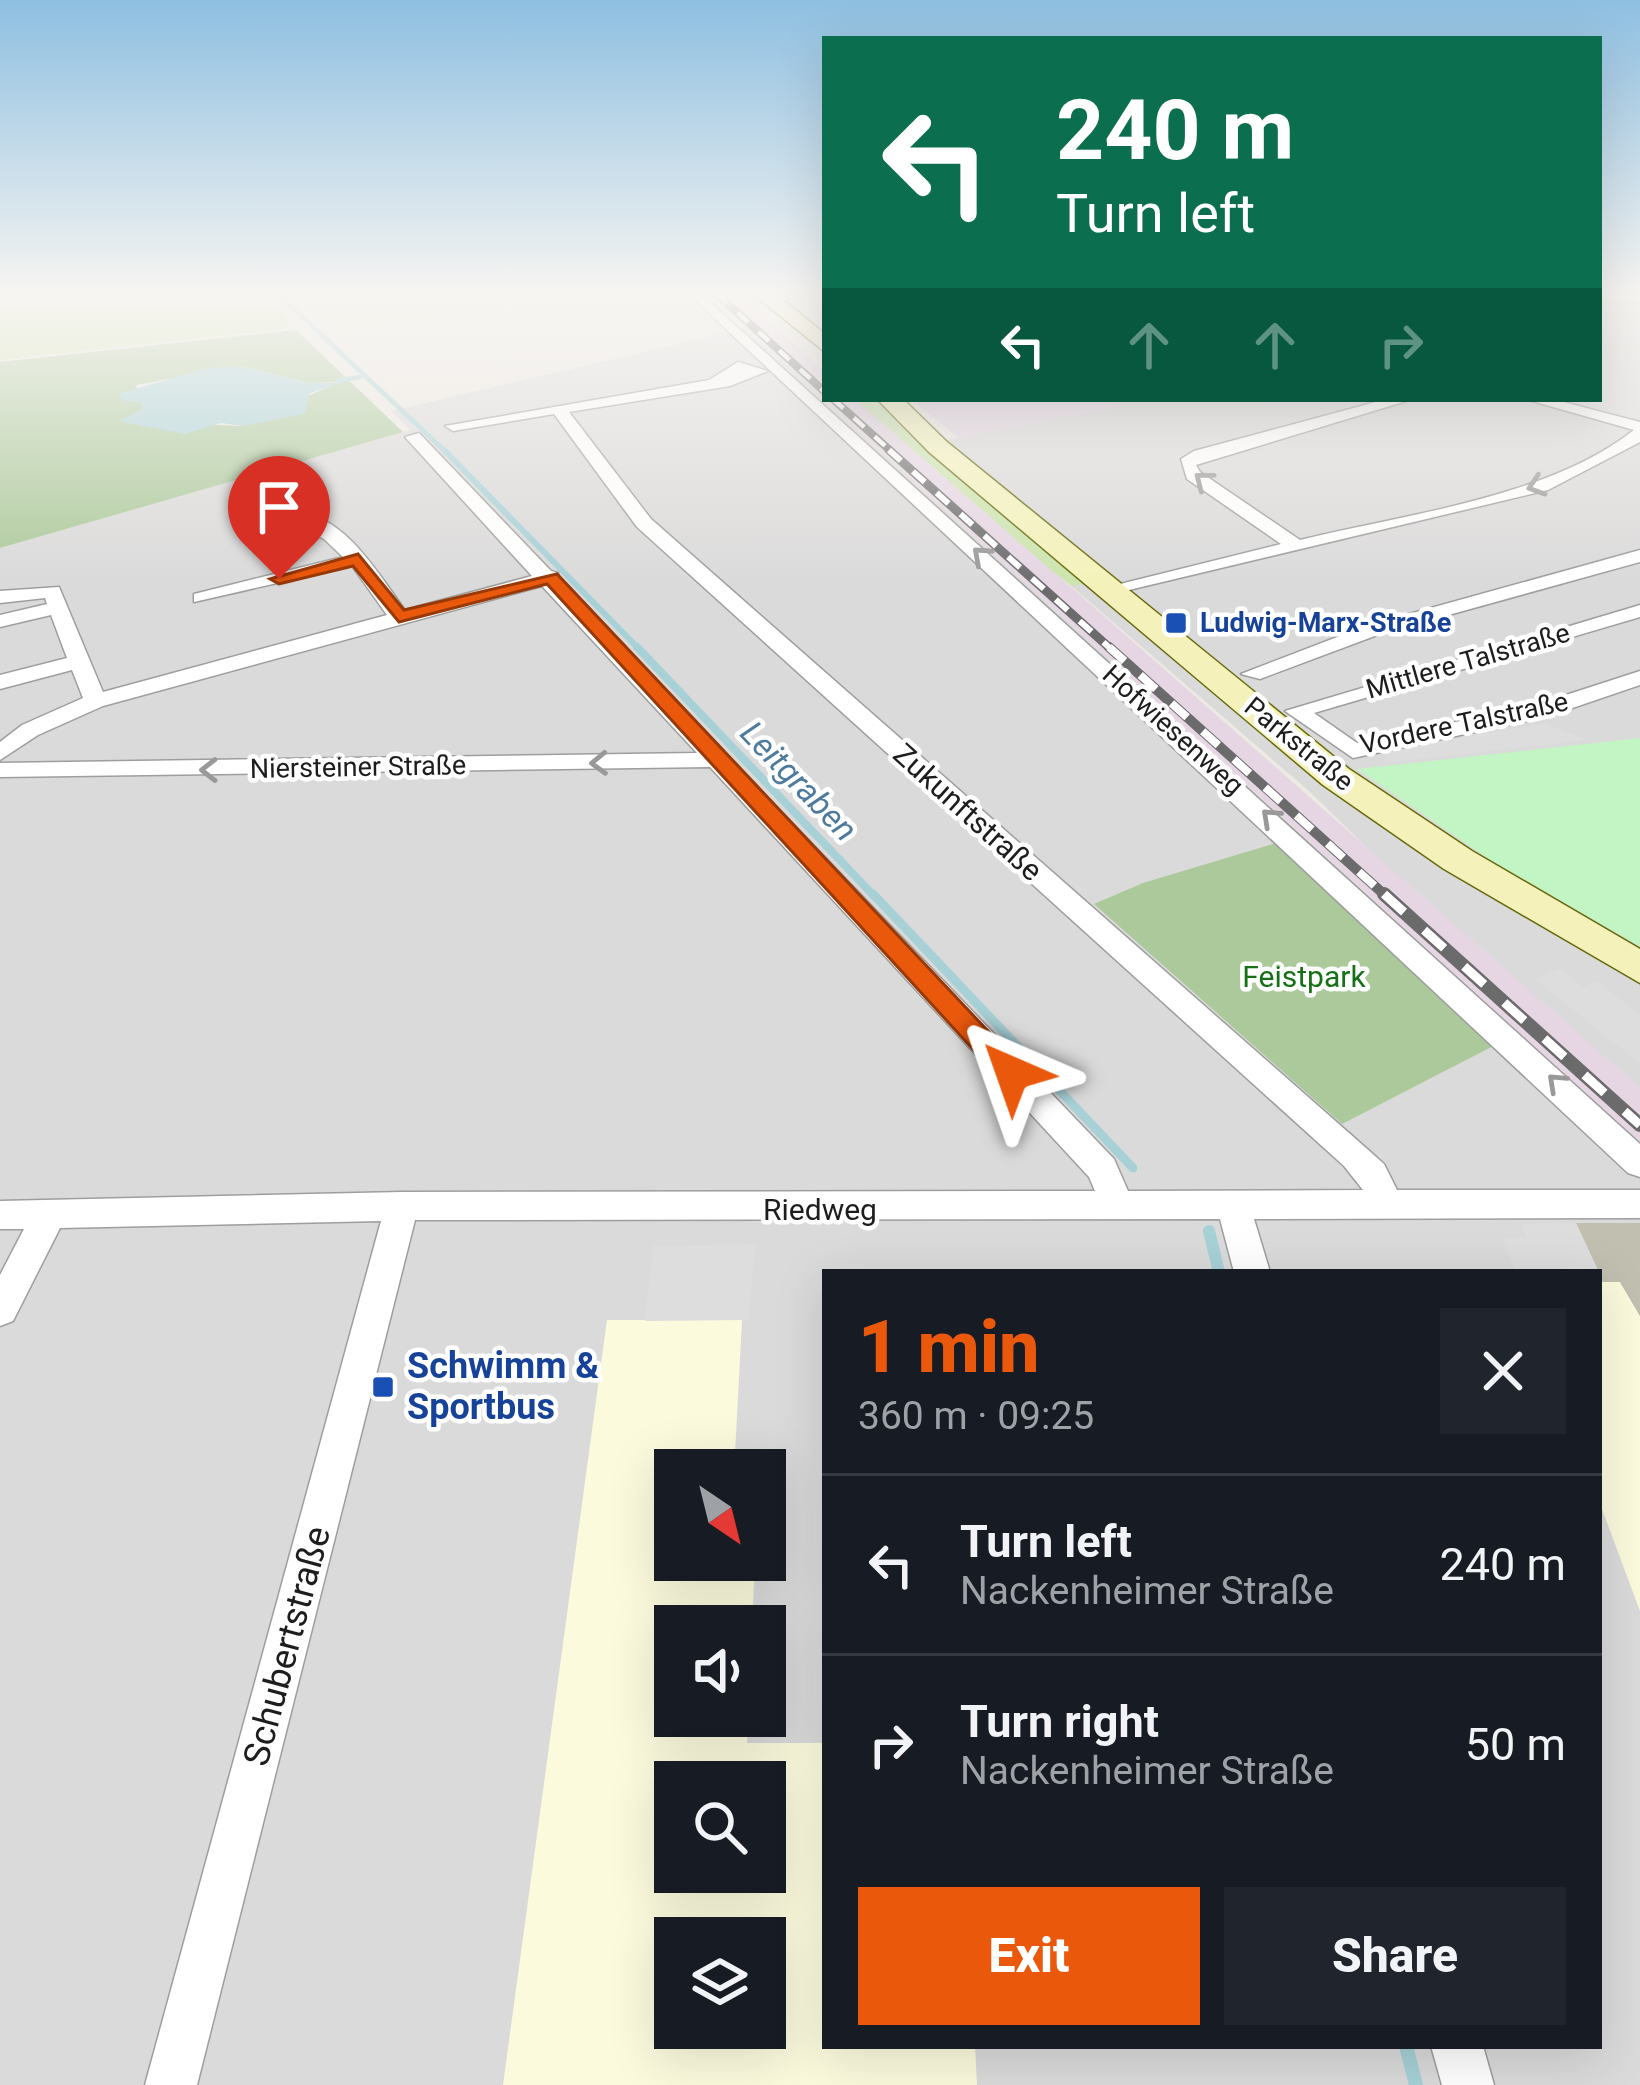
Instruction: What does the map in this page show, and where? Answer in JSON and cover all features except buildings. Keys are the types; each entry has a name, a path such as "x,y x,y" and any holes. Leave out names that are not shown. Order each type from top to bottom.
{"main road":[{"name":"Parkstraße","path":"892,402 1336,777 1458,860 1640,968"}],"street":[{"path":"453,426 668,391"},
{"name":"Hofwiesenweg","path":"792,391 1640,1164"},
{"path":"1298,547 1193,475 1187,463 1395,402"},
{"path":"1115,591 1542,486 1621,449 1640,430 1543,402"},
{"name":"Zukunftstraße","path":"558,409 644,523 1355,1157 1372,1174 1387,1205"},
{"path":"413,436 1102,1169 1119,1207"},
{"path":"301,518 327,530 358,559 399,617"},
{"path":"1252,674 1373,630 1640,556"},
{"path":"201,598 358,559"},
{"path":"0,753 30,730 95,701 551,578"},
{"path":"0,597 52,592 95,701"},
{"path":"0,621 57,608"},
{"name":"Mittlere Talstraße","path":"1296,711 1640,611"},
{"path":"0,682 79,661"},
{"name":"Vordere Talstraße","path":"1296,711 1353,751 1540,711 1640,678"},
{"name":"Niersteiner Straße","path":"0,770 716,760"},
{"name":"Riedweg","path":"0,1215 403,1206 1640,1204"},
{"path":"1233,1205 1251,1269"},
{"name":"Schubertstraße","path":"171,2085 403,1206"},
{"path":"0,1310 49,1215"},
{"path":"1458,2049 1468,2085"}],"shaded area":[{"path":"475,391 815,391 1640,1143 1640,2085 0,2085 0,548 410,430 391,411"},
{"path":"1602,391 1640,391 1640,1088 1403,883 1309,791 910,447 1118,407 1110,402 1602,402"},
{"path":"827,402 858,402 870,410 1640,1088 1640,1143"},
{"path":"916,402 1111,402 1120,407 958,438"},
{"path":"1544,723 1586,740 1385,763 1385,751"},
{"path":"1560,968 1582,987 1598,981 1640,1016 1640,1064 1535,979"},
{"path":"1576,1223 1640,1223 1640,1316 1620,1282 1603,1282 1602,1269 1597,1269"},
{"path":"1576,1223 1598,1269 1515,1269 1502,1238 1526,1237 1522,1224"},
{"path":"755,1244 749,1320 645,1321 653,1246"},
{"path":"1602,1282 1620,1282 1640,1316 1640,1611 1602,1509"},
{"path":"607,1320 742,1320 735,1449 654,1449 654,1581 754,1581 753,1605 654,1605 654,1737 822,1743 822,2049 975,2049 977,2085 503,2085"}],"green space":[{"path":"0,391 138,391 143,409 121,421 242,426 318,391 360,391 403,432 0,548"},
{"path":"858,402 881,402 1093,582 1072,586"},
{"path":"1640,738 1640,947 1490,860 1357,769"},
{"name":"Feistpark","path":"1283,841 1501,1042 1342,1124 1094,904 1143,883"}],"water":[{"path":"315,391 310,393 305,414 242,426 221,423 185,434 119,421 143,409 140,402 123,401 118,394"}],"waterway":[{"name":"Leitgraben","path":"381,391 446,452"},
{"name":"Leitgraben","path":"446,452 640,650"},
{"name":"Leitgraben","path":"637,647 875,897"},
{"name":"Leitgraben","path":"873,894 1133,1168"},
{"name":"Leitgraben","path":"1209,1231 1218,1269"},
{"name":"Leitgraben","path":"1407,2049 1416,2085"}],"railway":[{"path":"836,402 893,453"},
{"path":"889,450 1112,650"},
{"path":"1109,647 1387,897"},
{"path":"1384,894 1640,1125"}],"place":[{"name":"Ludwig-Marx-Straße","path":"1176,623"},
{"name":"Schwimm & Sportbus","path":"383,1387"}],"route":[{"path":"279,579 358,559 399,617 551,578 1012,1073"}]}
